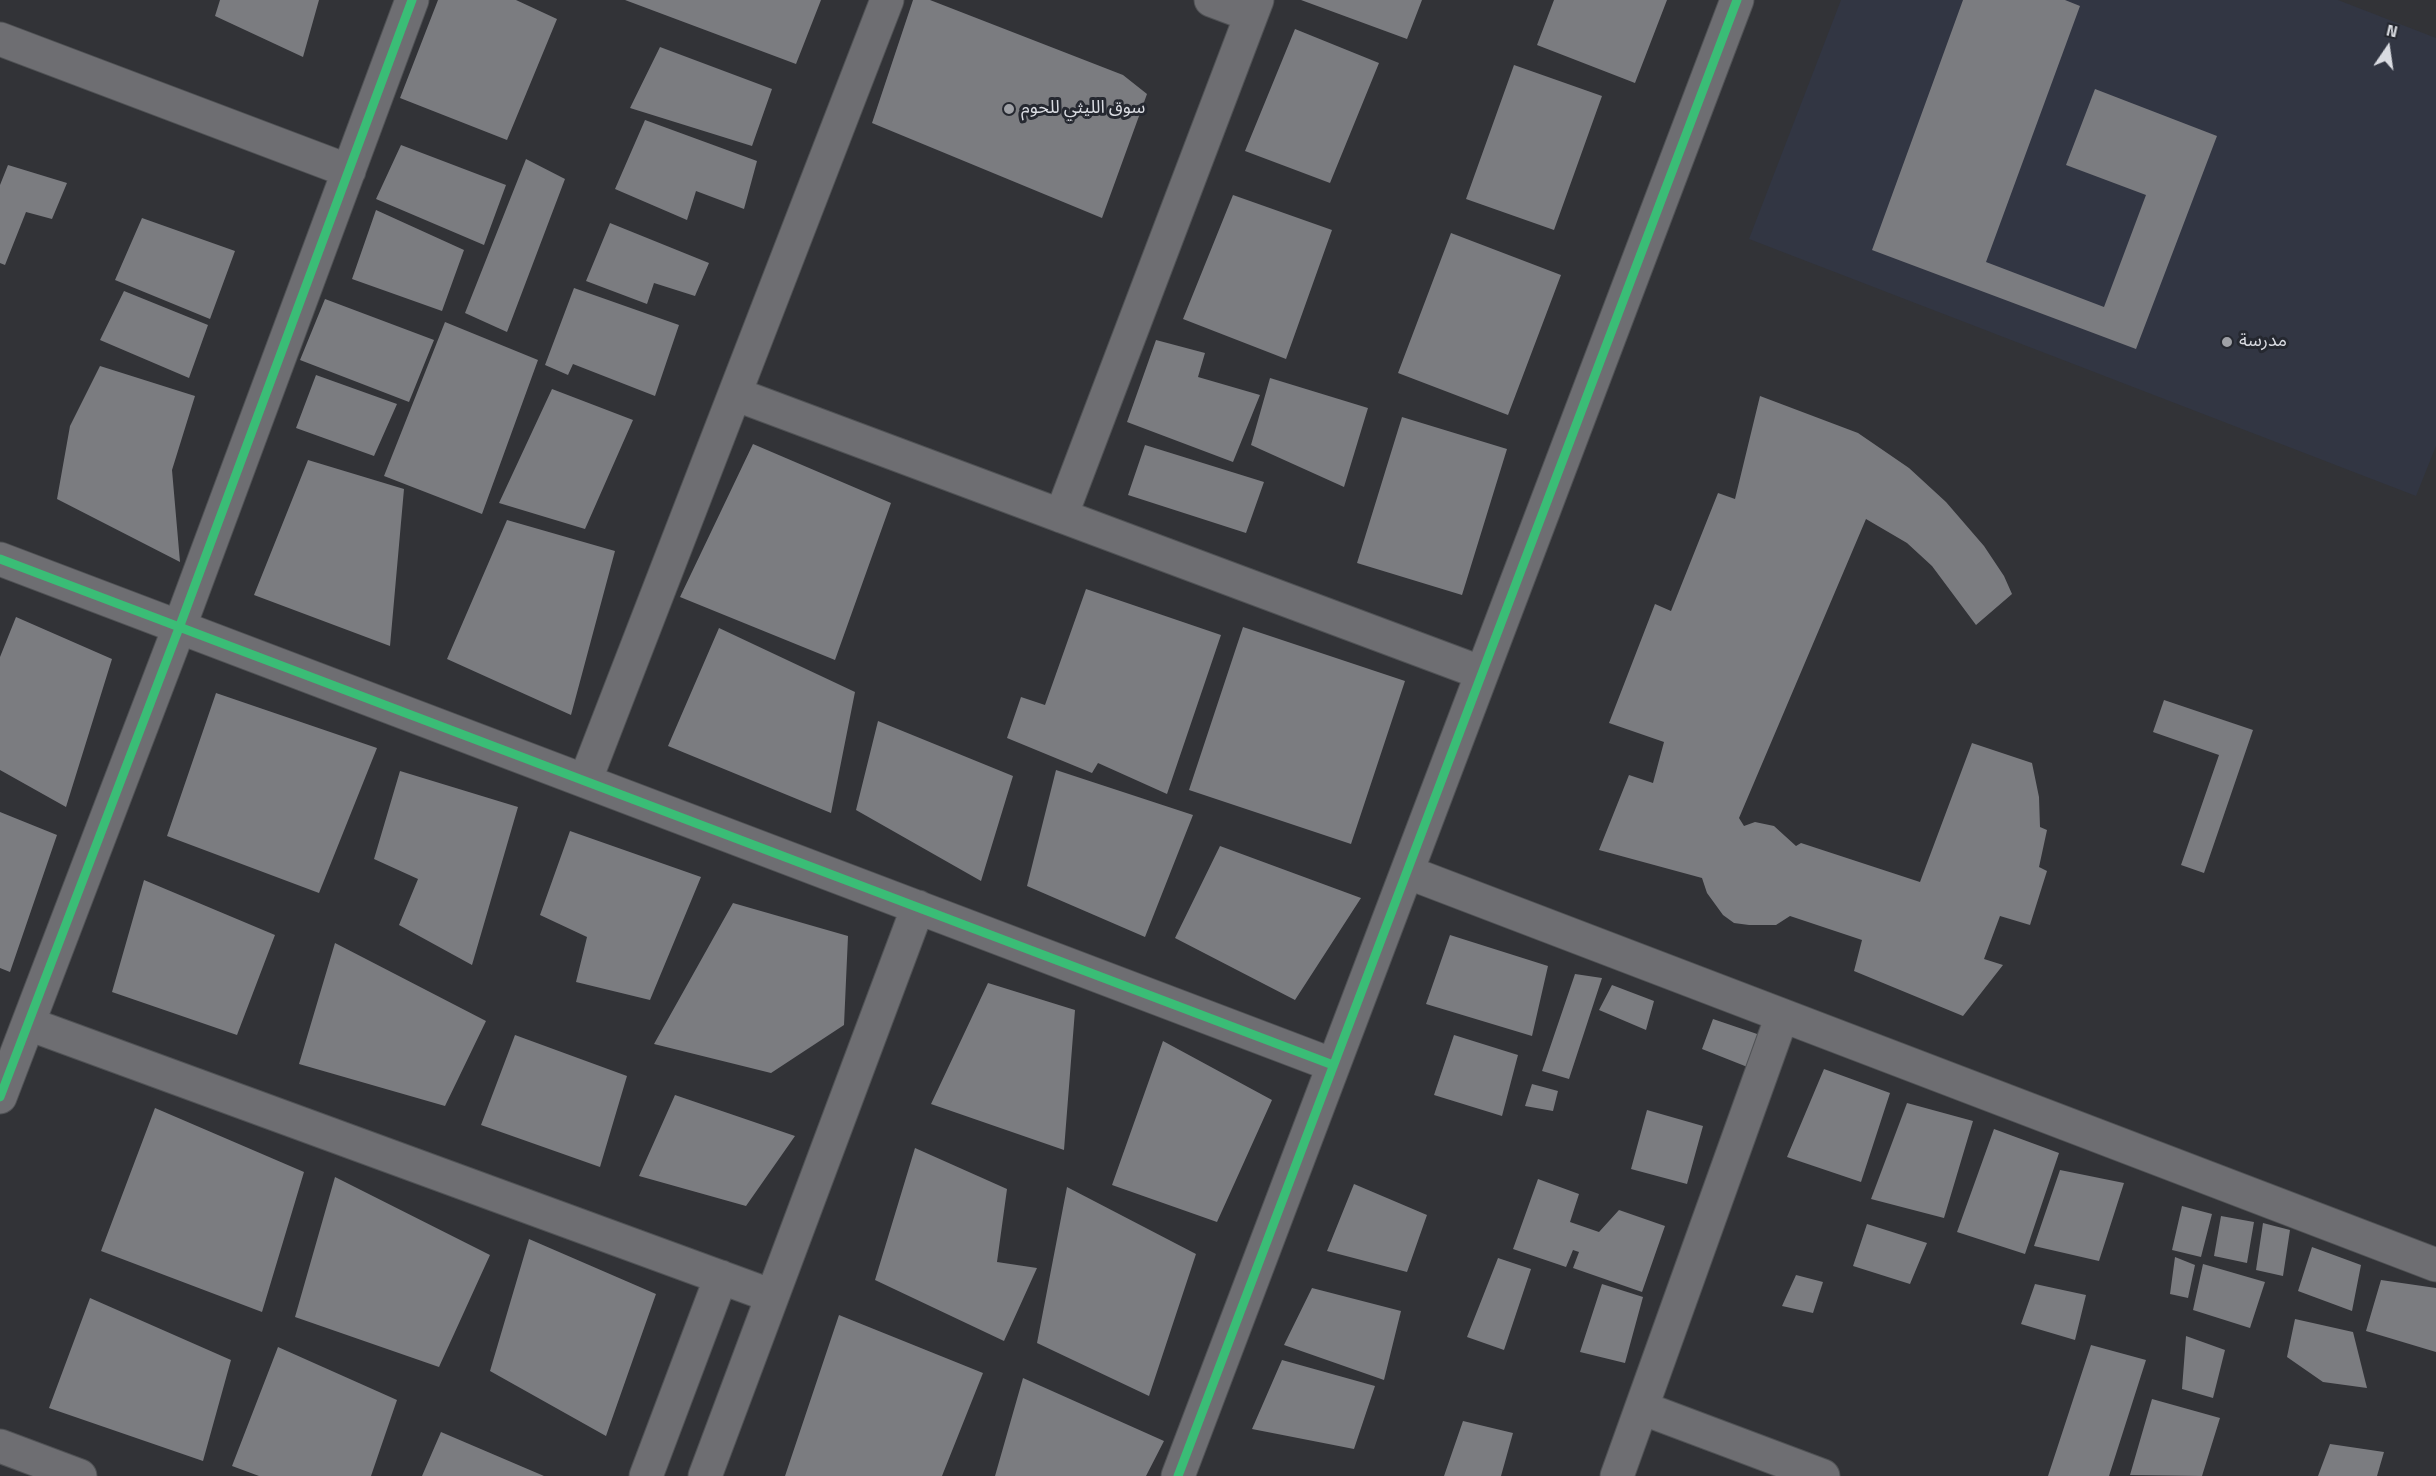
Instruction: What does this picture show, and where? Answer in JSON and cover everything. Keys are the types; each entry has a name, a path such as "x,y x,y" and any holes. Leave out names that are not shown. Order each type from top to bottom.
{"street":[{"path":"0,1097 179,628 412,0"},
{"path":"585,781 887,0"},
{"path":"1061,516 1254,8 1211,0"},
{"path":"1178,1476 1737,0"},
{"path":"0,39 349,171"},
{"path":"735,394 1482,673"},
{"path":"0,559 1333,1065"},
{"path":"1407,873 2436,1265"},
{"path":"705,1476 918,907"},
{"path":"1617,1476 1782,1016"},
{"path":"29,1024 772,1296"},
{"path":"646,1476 721,1277"},
{"path":"1642,1408 1823,1476"},
{"path":"0,1446 80,1476"}],"shaded area":[{"name":"مدرسة","path":"1841,0 2338,0 2436,38 2436,446 2416,496 1749,239"}],"building":[{"path":"220,0 319,0 303,57 215,16"},
{"path":"438,0 516,0 557,19 507,140 400,98"},
{"path":"625,0 821,0 796,64"},
{"name":"سوق الليثي للحوم","path":"913,0 930,0 1123,75 1147,94 1102,218 872,123"},
{"path":"1301,0 1422,0 1407,39"},
{"path":"1554,0 1667,0 1635,83 1537,45"},
{"path":"1963,0 2065,0 2080,6 1986,262 2104,307 2146,195 2066,165 2095,89 2217,136 2136,349 1872,250"},
{"path":"1295,29 1379,63 1330,183 1245,151"},
{"path":"660,47 772,89 752,146 630,108"},
{"path":"1514,65 1602,96 1554,230 1466,199"},
{"path":"645,120 757,161 744,209 696,191 687,220 615,189"},
{"path":"401,145 506,185 484,245 376,199"},
{"path":"526,159 565,179 507,332 465,313"},
{"path":"8,165 67,183 52,219 26,212 5,265 0,263 0,185"},
{"path":"1233,195 1332,230 1286,359 1183,319"},
{"path":"376,210 464,250 442,311 352,279"},
{"path":"142,218 235,251 210,319 115,280"},
{"path":"610,223 709,263 695,296 654,283 647,304 586,281"},
{"path":"1451,233 1561,275 1508,415 1398,373"},
{"path":"574,288 679,325 655,396 573,364 568,375 545,365"},
{"path":"124,291 208,325 189,378 100,340"},
{"path":"325,299 434,340 409,402 300,360"},
{"path":"445,322 538,360 482,514 384,476"},
{"path":"1156,340 1205,353 1198,377 1260,395 1233,462 1127,422"},
{"path":"100,366 195,396 172,470 180,562 57,499 70,426"},
{"path":"316,375 397,404 374,456 296,428"},
{"path":"1270,378 1368,408 1344,487 1251,445"},
{"path":"552,389 633,420 585,529 499,503"},
{"path":"1760,396 1858,433 1909,468 1946,502 1984,546 2004,576 2012,594 1976,625 1932,566 1907,543 1866,519 1739,818 1744,826 1755,822 1774,826 1796,846 1801,843 1920,882 1972,743 2032,763 2039,797 2040,827 2047,830 2039,867 2047,871 2030,925 2000,916 1984,959 2003,965 1963,1016 1854,971 1862,940 1790,916 1776,925 1734,923 1723,915 1707,893 1702,878 1599,850 1629,775 1653,783 1664,742 1609,723 1655,604 1671,611 1718,493 1735,499"},
{"path":"1402,417 1507,449 1462,595 1357,563"},
{"path":"753,444 891,503 835,660 680,597"},
{"path":"1145,445 1264,482 1246,533 1128,495"},
{"path":"308,460 404,489 390,646 254,595"},
{"path":"507,520 615,551 571,715 447,659"},
{"path":"1086,589 1221,635 1167,794 1098,763 1092,773 1007,738 1021,697 1045,705"},
{"path":"16,617 112,659 66,807 0,770 0,657"},
{"path":"1243,627 1405,681 1351,844 1189,790"},
{"path":"719,628 855,692 831,813 668,746"},
{"path":"216,693 377,748 319,893 167,836"},
{"path":"2164,700 2253,730 2204,873 2181,865 2219,755 2153,732"},
{"path":"878,721 1013,776 981,881 856,810"},
{"path":"1056,770 1193,815 1145,937 1027,886"},
{"path":"400,771 518,807 472,965 399,925 418,879 374,859"},
{"path":"0,812 57,835 10,972 0,968"},
{"path":"570,831 701,877 650,1000 576,982 587,937 540,915"},
{"path":"1220,846 1361,898 1295,1000 1175,938"},
{"path":"144,880 275,935 237,1035 112,992"},
{"path":"733,903 848,936 844,1025 771,1073 654,1044"},
{"path":"1450,935 1548,966 1532,1036 1426,1004"},
{"path":"335,943 486,1021 445,1106 299,1064"},
{"path":"1575,974 1602,978 1569,1079 1542,1071"},
{"path":"988,983 1075,1010 1064,1150 931,1104"},
{"path":"1612,985 1654,1001 1646,1030 1599,1010"},
{"path":"1713,1019 1766,1037 1755,1070 1702,1049"},
{"path":"515,1035 627,1076 600,1167 481,1125"},
{"path":"1454,1035 1518,1055 1502,1116 1434,1095"},
{"path":"1163,1041 1272,1100 1217,1222 1112,1185"},
{"path":"1824,1069 1890,1093 1861,1182 1787,1157"},
{"path":"1532,1084 1558,1091 1553,1111 1525,1106"},
{"path":"675,1095 795,1136 746,1206 639,1176"},
{"path":"1907,1103 1973,1121 1944,1218 1871,1199"},
{"path":"155,1108 304,1172 262,1312 101,1251"},
{"path":"1647,1110 1703,1126 1687,1184 1631,1169"},
{"path":"1994,1129 2059,1153 2025,1254 1957,1232"},
{"path":"915,1148 1007,1189 997,1262 1037,1268 1004,1341 875,1280"},
{"path":"2060,1170 2124,1183 2099,1261 2034,1246"},
{"path":"335,1177 490,1255 439,1367 295,1317"},
{"path":"1538,1179 1579,1194 1570,1222 1599,1232 1619,1210 1665,1226 1642,1292 1573,1268 1579,1252 1573,1250 1566,1267 1513,1249"},
{"path":"1354,1184 1427,1215 1407,1272 1327,1251"},
{"path":"1067,1187 1196,1254 1149,1396 1037,1343"},
{"path":"2182,1206 2212,1214 2201,1257 2172,1250"},
{"path":"2221,1216 2254,1222 2247,1263 2214,1256"},
{"path":"2263,1223 2290,1230 2283,1276 2256,1270"},
{"path":"1867,1224 1927,1243 1910,1284 1853,1266"},
{"path":"529,1239 656,1294 606,1436 490,1371"},
{"path":"2312,1247 2361,1265 2352,1311 2298,1291"},
{"path":"2175,1257 2195,1265 2188,1298 2170,1294"},
{"path":"1498,1258 1531,1269 1504,1350 1467,1337"},
{"path":"2203,1264 2265,1282 2250,1328 2193,1310"},
{"path":"1796,1275 1823,1282 1813,1313 1782,1306"},
{"path":"2381,1280 2436,1288 2436,1352 2366,1331"},
{"path":"1602,1284 1643,1297 1625,1363 1580,1352"},
{"path":"2035,1284 2086,1295 2075,1340 2021,1324"},
{"path":"1312,1288 1401,1311 1384,1380 1284,1345"},
{"path":"90,1298 231,1360 203,1461 49,1408"},
{"path":"839,1315 983,1373 942,1476 785,1476"},
{"path":"2295,1319 2353,1332 2367,1388 2323,1382 2287,1357"},
{"path":"2186,1336 2225,1350 2213,1398 2182,1389"},
{"path":"2091,1345 2146,1360 2109,1476 2048,1476"},
{"path":"278,1347 397,1400 371,1476 259,1476 232,1466"},
{"path":"1282,1360 1375,1386 1354,1449 1252,1429"},
{"path":"1023,1378 1164,1441 1146,1476 995,1476"},
{"path":"2152,1399 2220,1418 2202,1476 2130,1475"},
{"path":"1463,1421 1513,1433 1501,1476 1444,1476"},
{"path":"441,1432 544,1476 422,1476"},
{"path":"2330,1444 2384,1452 2377,1476 2318,1476"}],"cycle path":[{"path":"0,1097 179,628 412,0"},
{"path":"1178,1476 1737,0"},
{"path":"0,559 1333,1065"}],"place":[{"name":"سوق الليثي للحوم","path":"1009,109"},
{"name":"مدرسة","path":"2227,342"}]}
